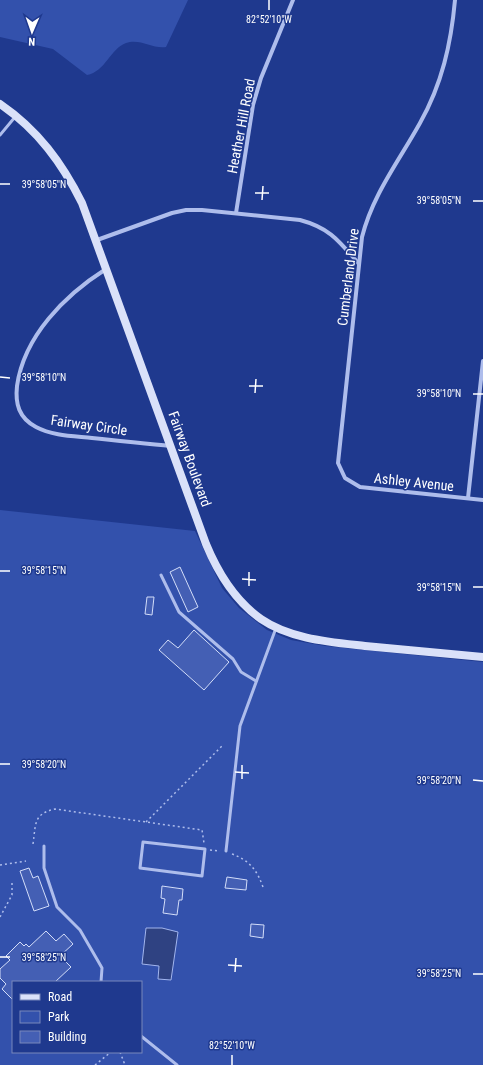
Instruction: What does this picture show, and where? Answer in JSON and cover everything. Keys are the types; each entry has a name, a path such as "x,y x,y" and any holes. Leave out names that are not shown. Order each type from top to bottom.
{"street":[{"name":"Heather Hill Road","path":"236,213 253,105 261,78 293,0"},
{"name":"Cumberland Drive","path":"345,478 340,468 338,456 362,237 367,216 376,196 421,122 435,94 446,63 452,34 456,0"},
{"name":"Fairway Boulevard","path":"0,104 16,116 48,147 63,168 82,203 97,240 106,269 209,550 224,581 247,608 276,628 309,638 346,644 483,657"},
{"path":"97,240 172,213 202,210 236,213 300,220 322,227 339,241 358,264"},
{"name":"Fairway Circle","path":"106,269 65,301 46,322 33,340 18,379 18,409 22,416 30,423 55,434 171,446"},
{"path":"468,498 482,385 483,361"},
{"name":"Ashley Avenue","path":"345,478 355,485 365,488 483,500"}],"lane":[{"path":"0,135 16,116"},
{"path":"161,575 179,612 233,659 240,672 256,682"},
{"path":"226,851 240,726 276,628"},
{"path":"143,842 205,849 202,876 140,868 143,842"},
{"path":"44,846 44,868 57,907 80,930 102,968 101,981"},
{"path":"142,1037 177,1065"}],"path":[{"path":"146,823 222,746"},
{"path":"33,844 37,818 40,813 55,809 202,830 205,849 226,851 239,856 249,863 257,872 263,887"},
{"path":"0,865 26,861"},
{"path":"0,917 12,895 12,883"},
{"path":"96,1065 110,1053"},
{"path":"120,1053 125,1065"}],"green space":[{"path":"0,0 188,0 166,47 156,47 136,42 126,43 116,50 99,69 87,75 53,49 0,37"},
{"path":"0,510 195,531 222,588 239,608 267,630 291,640 325,646 483,662 483,1065 0,1065"}],"shaded area":[{"path":"146,928 162,928 178,932 171,980 158,979 159,966 142,964"}],"building":[{"path":"180,567 198,607 188,612 170,572"},
{"path":"147,597 154,597 152,615 145,614"},
{"path":"194,630 229,662 204,690 159,650 168,640 178,648"},
{"path":"29,868 33,878 38,876 49,906 34,911 20,871"},
{"path":"227,877 247,880 246,890 225,888"},
{"path":"162,886 183,889 182,900 179,900 177,915 163,913 165,899 161,898"},
{"path":"251,924 264,925 263,938 250,936"},
{"path":"46,931 56,941 64,934 73,944 60,956 71,967 56,981 12,981 12,999 2,989 6,984 0,978 0,969 10,960 6,956 20,942 24,946 26,944 29,947"}]}
